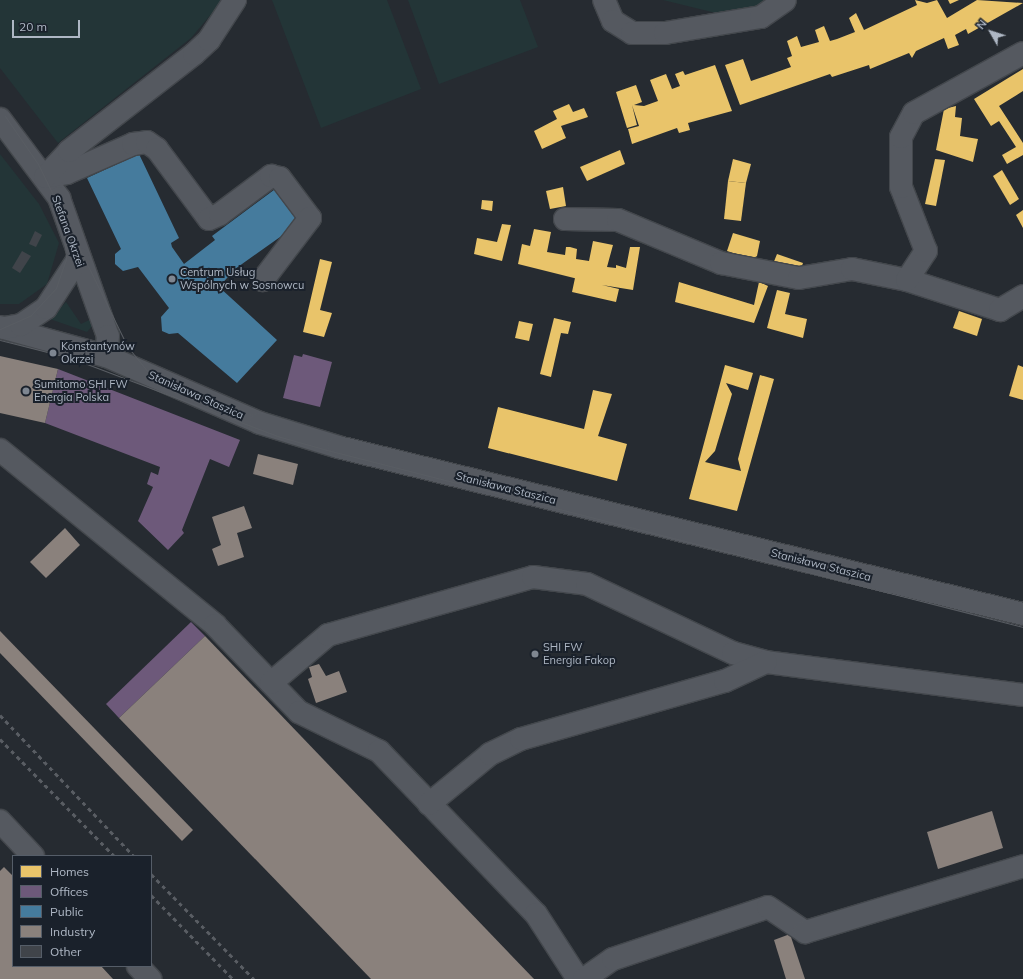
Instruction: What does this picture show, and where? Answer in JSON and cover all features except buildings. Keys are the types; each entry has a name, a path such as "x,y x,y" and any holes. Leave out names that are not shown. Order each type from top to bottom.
{"street":[{"path":"45,177 69,151 194,54 209,40 235,0"},
{"path":"604,0 613,21 632,33 665,33 761,17 785,0"},
{"path":"907,280 926,251 901,187 901,136 914,113 1023,53"},
{"name":"Stefana Okrzei","path":"0,119 45,177 59,198 78,259 108,336 106,356"},
{"path":"45,177 67,173 133,144 147,142 157,149 209,219 220,214 271,176 280,178 310,218 263,280"},
{"path":"565,219 618,220 721,263 799,278 852,269 907,280 1000,310 1023,296"},
{"path":"2,328 21,325 46,308 78,259"},
{"name":"Stanisława Staszica","path":"2,328 106,356 260,423 338,447 1023,614"},
{"path":"0,450 215,625 298,712 378,752 536,914 578,979"},
{"path":"271,683 328,635 533,577 587,584 733,653 766,662 1023,695"},
{"path":"429,804 490,754 521,739 725,681 766,662"},
{"path":"0,821 32,855"},
{"path":"584,979 613,959 768,907 805,932 1023,866"},
{"path":"139,967 150,979"}],"shaded area":[{"path":"0,0 223,0 191,38 58,143 0,68"},
{"path":"272,0 387,0 421,89 321,128"},
{"path":"408,0 520,0 538,47 439,84"},
{"path":"663,0 770,0 762,6 720,14"},
{"path":"0,154 39,204 59,243 47,284 19,304 0,304"},
{"path":"66,302 81,324 89,320 93,325 87,332 50,319"}],"tram line":[{"path":"5,116 38,164 127,346 150,374 175,393"},
{"path":"0,329 31,315 56,288 66,259 64,223"},
{"path":"0,340 71,358 277,436 1023,627"}],"railway":[{"path":"0,715 133,855"},
{"path":"0,739 113,855"},
{"path":"152,875 254,979"},
{"path":"152,896 233,979"}],"place":[{"name":"Centrum Usług Wspólnych w Sosnowcu","path":"172,279"},
{"name":"Konstantynów Okrzei","path":"53,353"},
{"name":"Sumitomo SHI FW Energia Polska","path":"26,391"},
{"name":"SHI FW Energia Fakop","path":"535,654"}]}
